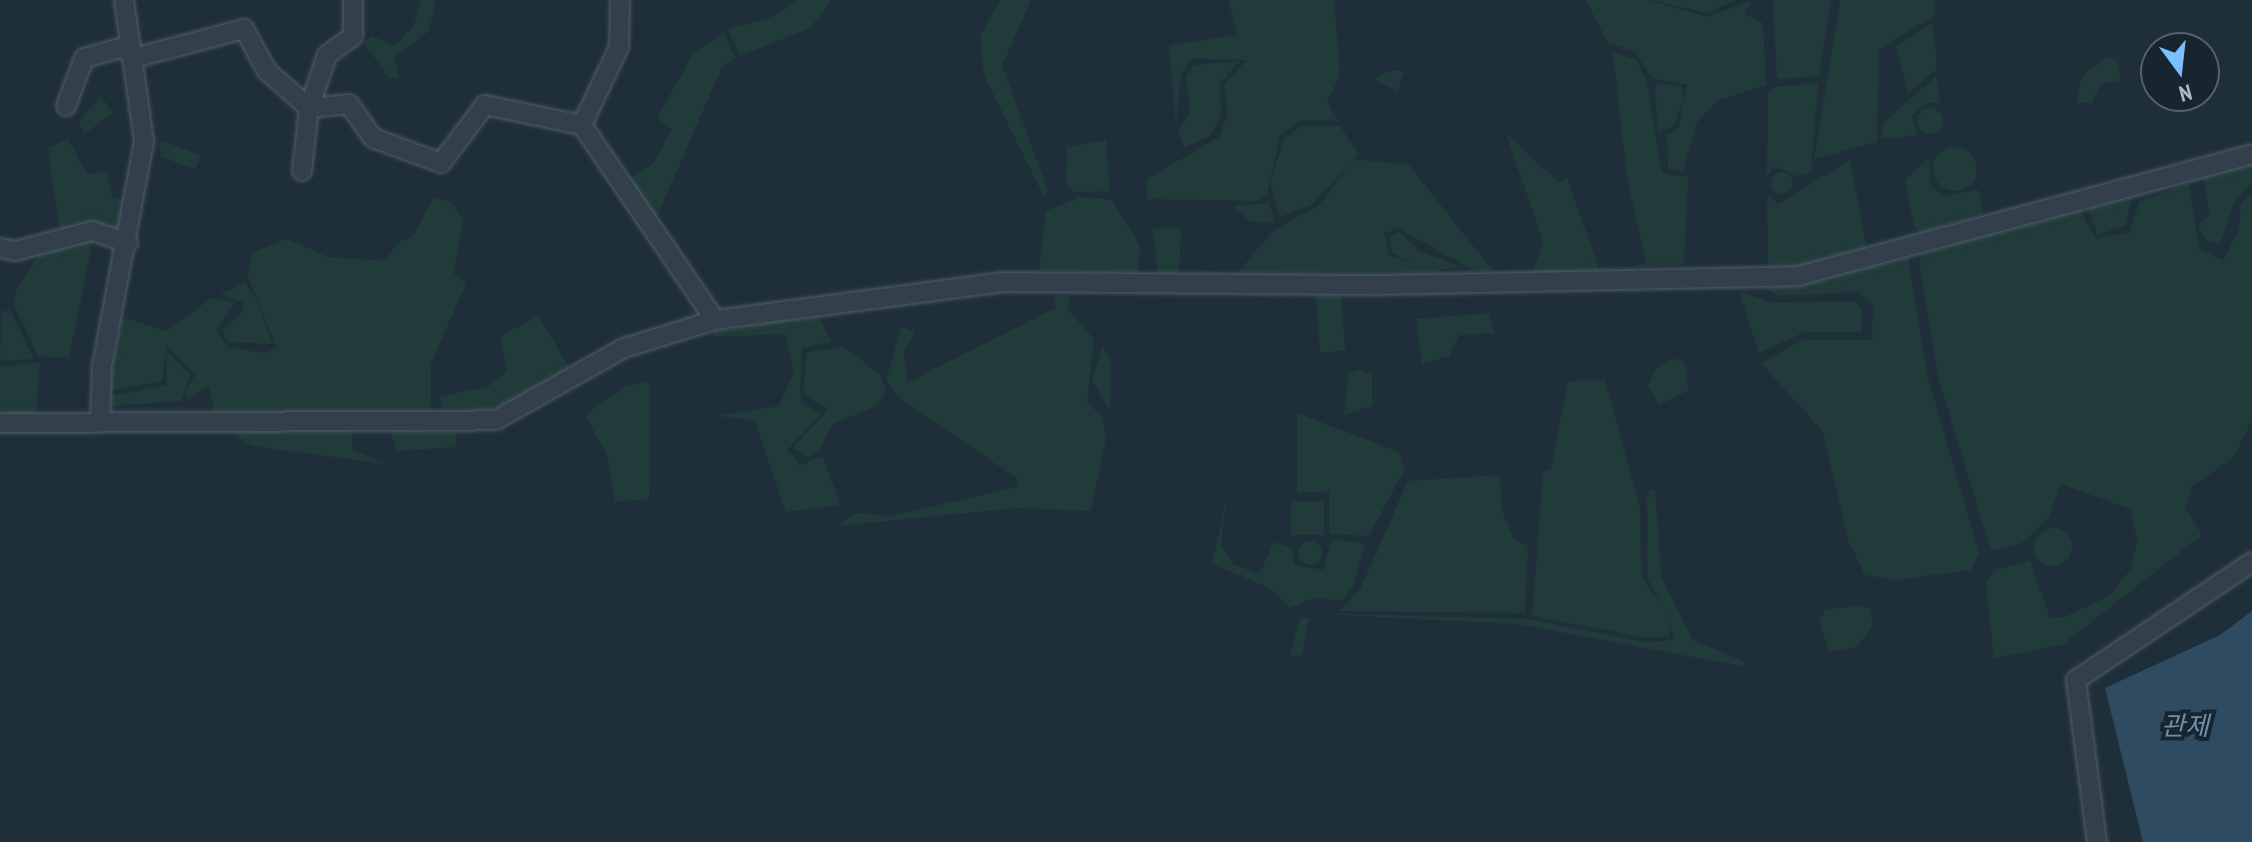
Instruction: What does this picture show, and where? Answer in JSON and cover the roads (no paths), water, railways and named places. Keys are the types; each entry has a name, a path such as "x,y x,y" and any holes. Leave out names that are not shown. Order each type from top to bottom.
{"street":[{"path":"100,423 102,366 128,243 144,141 124,0"},
{"path":"302,171 309,108 327,55 353,36 353,0"},
{"path":"582,125 619,47 620,0"},
{"path":"134,58 244,29 267,71 309,108 349,104 373,138 441,163 485,105 582,125 715,320"},
{"path":"66,106 84,58 124,47 134,58"},
{"path":"0,423 496,420 624,348 715,320 1003,282 1381,285 1798,276 2252,154"},
{"path":"0,248 15,251 92,231 128,243"},
{"path":"2097,842 2076,680 2252,562"}],"water":[{"name":"관제","path":"2252,611 2252,842 2143,842 2105,688 2220,635"}]}
